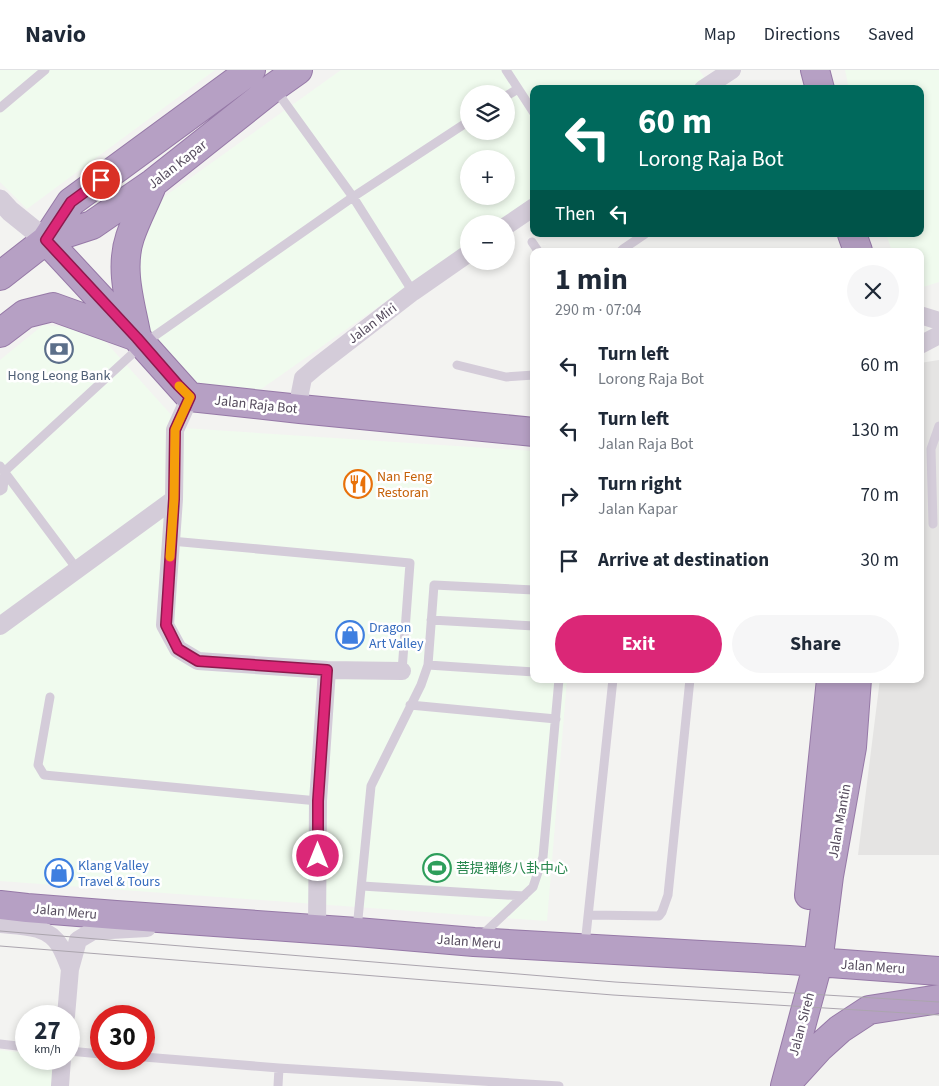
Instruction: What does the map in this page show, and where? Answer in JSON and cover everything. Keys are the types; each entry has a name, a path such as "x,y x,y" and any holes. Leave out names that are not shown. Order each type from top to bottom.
{"highway":[{"name":"Jalan Kapar","path":"0,276 46,240 71,202 252,70"},
{"name":"Jalan Kapar","path":"46,240 92,225 153,183 298,70"},
{"path":"815,70 819,85"},
{"path":"140,341 128,288 125,265 130,238 153,183"},
{"path":"46,240 190,397"},
{"path":"0,332 25,314 53,307 140,341"},
{"name":"Jalan Raja Bot","path":"190,397 530,432"},
{"path":"810,962 831,683"},
{"name":"Jalan Mantin","path":"810,962 829,876 852,747 857,683"},
{"name":"Jalan Meru","path":"0,904 37,909 224,924 357,932 474,942 939,971"},
{"name":"Jalan Sireh","path":"786,1085 810,962"},
{"path":"786,1085 820,1047 840,1029 869,1010 939,999"}],"street":[{"path":"709,85 732,70"},
{"path":"0,200 10,211 46,240"},
{"path":"515,220 530,210"},
{"name":"Jalan Miri","path":"300,409 300,393 303,378 413,292 460,259"},
{"path":"924,316 939,320"},
{"path":"924,343 939,335"},
{"path":"190,397 175,430 174,499 166,625 178,649 198,661 327,670 402,671"},
{"path":"0,626 174,499"},
{"path":"317,930 318,801 327,670"},
{"name":"Jalan Meru","path":"0,924 36,928 52,935 60,946 70,969"},
{"path":"67,1005 70,969 78,940 94,931 224,924"},
{"path":"60,1086 61,1070"}],"lane":[{"path":"0,108 44,70"},
{"path":"510,72 530,107"},
{"path":"274,87 353,197 413,292"},
{"path":"2,468 140,341 460,127"},
{"path":"624,248 641,237"},
{"path":"532,242 536,248"},
{"path":"457,365 506,377 530,375"},
{"path":"933,524 931,449 939,426"},
{"path":"924,450 931,449"},
{"path":"0,491 3,489 2,468"},
{"path":"2,468 77,569"},
{"path":"171,541 410,563 402,671"},
{"path":"357,932 372,786 421,685 428,665 434,585 530,590"},
{"path":"431,620 530,626"},
{"path":"428,665 530,672"},
{"path":"474,942 532,887 543,857 559,683"},
{"path":"585,949 613,683"},
{"path":"588,915 659,916 662,912 668,895 690,683"},
{"path":"50,697 38,765 44,775 318,801"},
{"path":"410,706 556,719"},
{"path":"362,886 524,896"},
{"path":"0,1044 15,1046"},
{"path":"155,1058 501,1084 559,1086"},
{"path":"278,1086 279,1068"}],"shaded area":[{"path":"0,70 215,70 27,209 0,182"},
{"path":"341,70 699,70 704,77 693,85 530,85 530,200 509,215 460,215 460,249 257,392 195,384 145,325 135,266 161,199"},
{"path":"845,70 939,70 939,282 924,287 924,248 891,248 887,237 924,237 924,85 848,85"},
{"path":"43,325 75,328 103,339 183,428 530,451 530,683 567,683 547,921 0,881 0,360"},
{"path":"939,360 939,855 858,855 880,683 924,683 924,362"},
{"path":"0,1050 15,1052 15,1070 53,1070 52,1086 0,1086"}],"tram line":[{"path":"0,931 615,982 939,1002"},
{"path":"0,946 613,995 939,1015"}],"slow traffic":[{"path":"170,557 174,499 175,430 190,397 179,386"}],"place":[{"name":"Hong Leong Bank","path":"59,349"},
{"name":"Nan Feng Restoran","path":"358,484"},
{"name":"Dragon Art Valley","path":"350,635"},
{"name":"菩提禪修八卦中心","path":"437,868"},
{"name":"Klang Valley Travel & Tours","path":"59,873"}],"route":[{"path":"101,180 71,202 46,240 190,397 175,430 174,499 166,625 178,649 198,661 327,670 318,801 318,856"}]}
